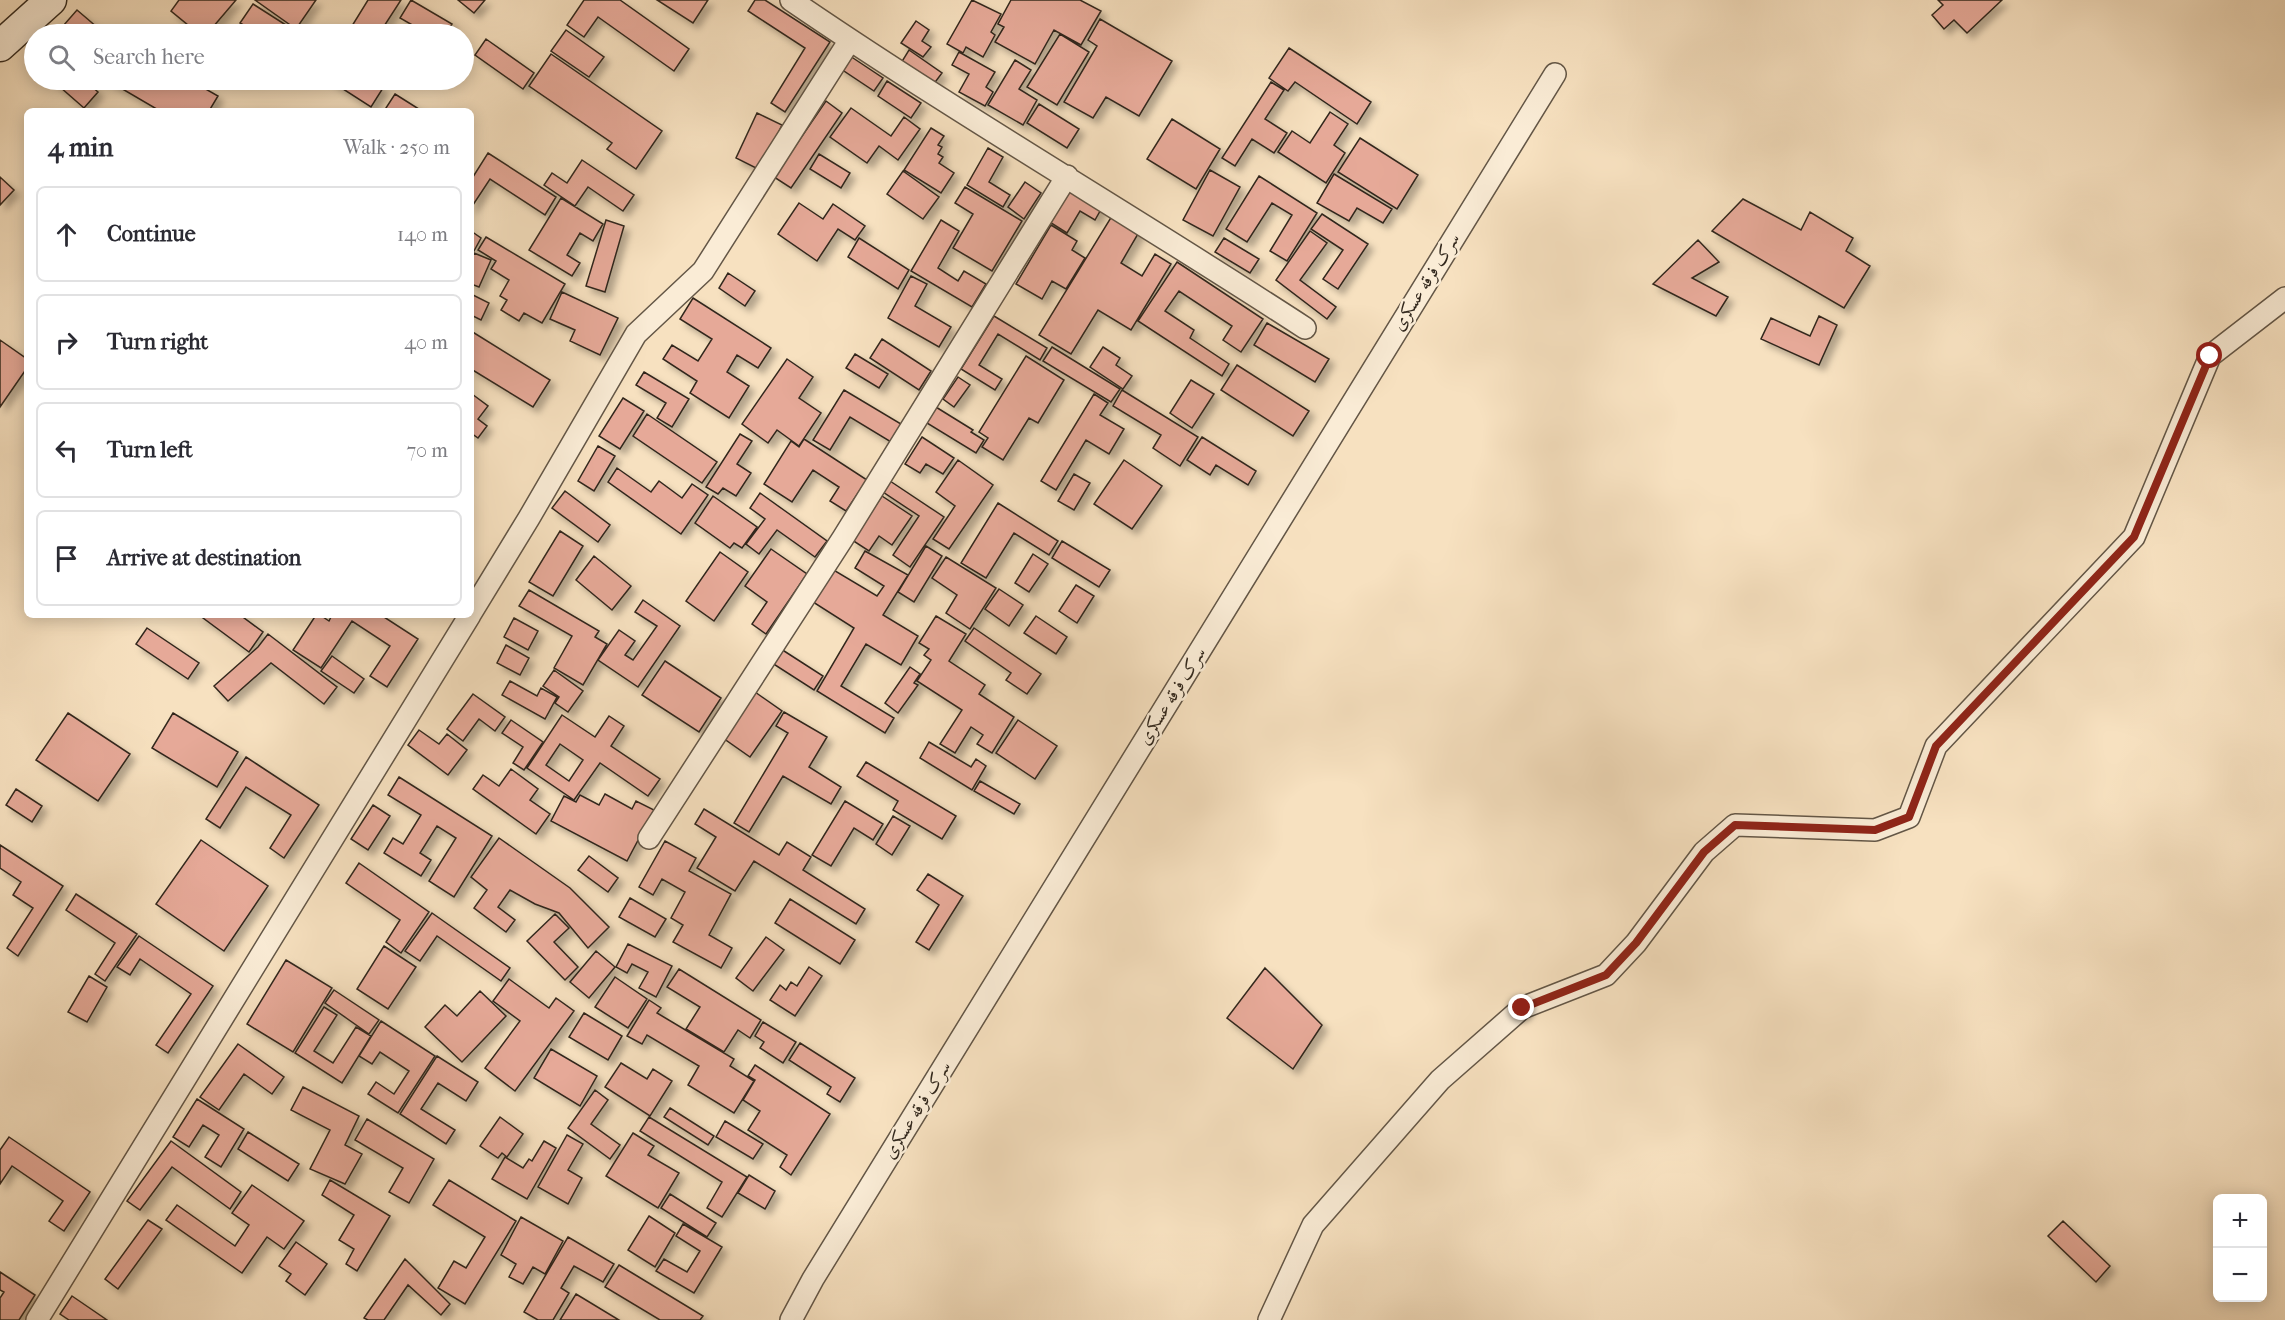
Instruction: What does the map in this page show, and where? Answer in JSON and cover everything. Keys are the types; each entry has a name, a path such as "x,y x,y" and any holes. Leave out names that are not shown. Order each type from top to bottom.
{"street":[{"path":"24,24 51,0"},
{"path":"791,0 850,40 1192,254 1305,328"},
{"path":"0,46 24,24"},
{"path":"474,607 636,334 703,271 850,40"},
{"name":"سرک فرقه عسکری","path":"791,1320 813,1279 1555,74"},
{"path":"650,837 843,538 1067,177"},
{"path":"1269,1320 1313,1225 1440,1080 1522,1008 1606,975 1636,943 1704,852 1735,825 1875,830 1909,817 1936,746 2134,537 2210,356 2285,298"},
{"path":"37,1320 468,618"}],"building":[{"path":"179,0 236,0 216,24 187,24 171,11"},
{"path":"255,0 316,0 299,24 289,24"},
{"path":"368,0 401,0 385,24 353,24"},
{"path":"411,0 452,24 410,24 400,18"},
{"path":"458,0 485,0 474,13"},
{"path":"584,0 620,0 689,49 674,71 598,17 584,37 567,25"},
{"path":"657,0 708,0 693,23"},
{"path":"755,0 765,0 830,42 785,112 771,103 805,48 748,11"},
{"path":"972,0 1001,14 991,32 995,35 983,57 966,47 963,53 947,44"},
{"path":"1011,0 1080,0 1101,11 1081,45 1054,30 1035,64 995,42 1004,27 998,24"},
{"path":"1938,0 2002,0 1967,33 1954,20 1944,29 1932,15 1943,5"},
{"path":"253,4 284,24 242,24 240,23"},
{"path":"77,10 93,24 65,24"},
{"path":"1100,19 1172,61 1139,116 1106,97 1093,118 1064,102 1097,46 1088,40"},
{"path":"916,21 929,30 922,41 931,47 923,57 901,43"},
{"path":"566,30 604,57 589,77 551,51"},
{"path":"1060,34 1089,52 1057,105 1027,87"},
{"path":"486,39 534,73 523,89 475,55"},
{"path":"1289,48 1371,102 1357,124 1295,82 1288,91 1269,78"},
{"path":"909,50 942,73 933,85 901,63"},
{"path":"959,52 995,72 986,87 993,92 985,106 959,92 969,74 952,65"},
{"path":"551,54 662,131 636,169 607,149 612,143 529,86"},
{"path":"847,54 883,78 874,91 838,67"},
{"path":"1015,60 1031,70 1019,89 1037,100 1023,125 988,105"},
{"path":"887,81 921,103 911,118 878,96"},
{"path":"1271,82 1284,90 1265,119 1287,133 1274,153 1252,139 1235,166 1222,158"},
{"path":"63,90 96,90 98,92 84,108"},
{"path":"124,90 208,90 218,96 211,108 155,108"},
{"path":"345,90 382,90 371,107"},
{"path":"395,94 417,108 386,108"},
{"path":"826,101 842,113 791,188 774,177"},
{"path":"1039,104 1079,129 1067,148 1027,123"},
{"path":"851,108 891,136 904,117 920,129 898,160 879,146 867,163 830,137"},
{"path":"1330,112 1348,124 1334,145 1345,153 1326,183 1278,152 1292,131 1310,143"},
{"path":"757,113 782,125 760,170 736,158"},
{"path":"1172,119 1220,149 1196,189 1147,159"},
{"path":"931,128 944,136 938,145 942,147 938,154 943,157 939,163 954,173 941,193 904,170"},
{"path":"1360,138 1418,175 1397,209 1338,172"},
{"path":"988,148 1003,157 989,182 1010,195 1003,207 967,185"},
{"path":"488,153 556,197 545,215 490,179 474,203 474,175"},
{"path":"819,154 850,173 841,188 810,169"},
{"path":"582,160 634,195 623,211 588,187 575,206 544,185 552,173 567,183"},
{"path":"1210,170 1240,187 1213,236 1183,220"},
{"path":"903,171 939,197 923,219 887,194"},
{"path":"1334,174 1392,209 1383,223 1357,208 1349,221 1317,203"},
{"path":"1259,176 1317,213 1287,261 1270,251 1292,215 1272,203 1247,242 1226,229"},
{"path":"0,177 14,190 0,205"},
{"path":"1025,182 1041,193 1024,219 1008,207"},
{"path":"1070,184 1104,204 1095,220 1080,211 1067,233 1048,221"},
{"path":"965,187 1022,221 992,271 953,248 973,214 955,203"},
{"path":"561,198 603,224 593,241 580,233 567,255 580,263 572,276 529,250"},
{"path":"1743,199 1801,230 1810,212 1853,238 1846,251 1870,266 1844,308 1712,231"},
{"path":"799,203 823,219 833,204 865,226 855,240 838,229 817,261 778,234"},
{"path":"1115,211 1142,227 1121,263 1142,276 1155,254 1171,264 1131,330 1098,310 1071,354 1039,335"},
{"path":"1322,214 1368,244 1338,289 1323,279 1343,250 1311,229"},
{"path":"606,220 624,226 605,292 586,286"},
{"path":"941,220 959,231 938,268 958,281 964,271 986,284 972,307 911,271"},
{"path":"1051,225 1077,241 1072,250 1085,258 1066,289 1052,281 1042,299 1016,284"},
{"path":"1310,231 1327,243 1300,280 1336,307 1327,319 1276,280"},
{"path":"474,233 481,238 474,251"},
{"path":"486,237 565,284 542,323 524,313 519,321 501,310 507,300 500,296 509,280 491,269 496,261 478,250"},
{"path":"859,238 909,270 898,289 848,257"},
{"path":"1224,238 1259,259 1250,273 1215,252"},
{"path":"1698,240 1719,262 1692,278 1728,297 1716,316 1653,284"},
{"path":"474,253 491,260 479,287 474,285"},
{"path":"1177,262 1263,319 1241,352 1223,340 1232,326 1179,291 1165,311 1194,330 1190,338 1229,364 1222,376 1138,321"},
{"path":"728,273 755,291 745,306 719,288"},
{"path":"911,276 927,284 915,306 951,327 939,347 888,318"},
{"path":"562,292 618,318 600,355 570,341 575,330 550,319"},
{"path":"474,296 489,303 481,320 474,316"},
{"path":"693,298 771,348 758,368 737,355 727,372 749,386 729,418 690,393 697,381 663,359 672,345 698,361 712,339 680,319"},
{"path":"994,316 1047,348 1040,360 998,334 979,365 1002,379 995,390 961,369"},
{"path":"1819,316 1837,325 1819,365 1761,339 1771,318 1810,336"},
{"path":"1267,323 1329,359 1315,382 1254,345"},
{"path":"474,333 550,380 533,407 474,371"},
{"path":"882,339 931,371 919,390 870,358"},
{"path":"0,340 24,357 24,372 0,407"},
{"path":"1052,347 1120,389 1111,402 1043,361"},
{"path":"1103,347 1120,358 1116,365 1132,376 1123,389 1090,367"},
{"path":"855,354 888,374 879,388 846,368"},
{"path":"1026,356 1064,380 1038,423 1029,418 1003,460 982,447 988,438 979,432"},
{"path":"787,359 813,377 799,398 821,413 799,446 777,430 768,443 742,424"},
{"path":"1237,365 1309,411 1293,436 1221,390"},
{"path":"644,372 689,399 672,427 657,418 666,403 636,385"},
{"path":"958,377 970,385 954,407 943,399"},
{"path":"1191,380 1214,394 1192,428 1170,413"},
{"path":"844,390 901,424 891,442 850,417 830,450 813,440"},
{"path":"1122,390 1198,437 1180,466 1153,448 1161,435 1113,406"},
{"path":"1094,394 1108,403 1100,415 1124,429 1109,454 1086,440 1056,490 1041,481"},
{"path":"474,396 488,406 478,419 487,426 478,438 474,435"},
{"path":"623,398 644,411 620,449 599,436"},
{"path":"931,404 973,430 971,432 984,440 976,453 922,420"},
{"path":"647,414 717,462 702,483 633,436"},
{"path":"740,434 752,441 737,464 751,473 736,496 723,488 718,494 706,487"},
{"path":"922,437 954,458 943,474 926,464 920,473 905,464"},
{"path":"1202,437 1256,471 1248,485 1216,465 1210,475 1187,460"},
{"path":"804,439 867,480 846,511 830,501 839,487 813,470 792,502 764,484 791,441 799,447"},
{"path":"598,446 615,456 594,491 578,481"},
{"path":"958,460 993,485 949,549 933,539 955,506 936,492"},
{"path":"1124,460 1162,486 1132,529 1094,504"},
{"path":"617,468 651,492 659,481 682,498 692,484 708,495 681,534 608,482"},
{"path":"1074,474 1090,483 1074,510 1058,501"},
{"path":"887,479 944,517 910,567 893,555 919,516 880,490"},
{"path":"565,491 610,525 598,542 552,508"},
{"path":"760,493 827,541 815,557 777,530 759,554 746,544 765,519 750,508"},
{"path":"713,496 757,527 742,548 734,543 730,548 695,523"},
{"path":"882,496 912,516 892,545 879,536 869,551 852,540"},
{"path":"998,503 1058,541 1049,555 1014,533 986,578 961,563"},
{"path":"560,531 583,546 553,596 529,582"},
{"path":"1062,541 1110,570 1099,587 1052,558"},
{"path":"926,546 942,556 914,602 898,592"},
{"path":"771,549 807,574 766,634 752,624 767,602 745,586"},
{"path":"865,551 908,575 883,615 918,636 901,665 866,644 841,686 894,718 885,733 817,691 854,628 813,602 832,569 877,596 884,586 855,568"},
{"path":"720,552 748,572 714,621 686,601"},
{"path":"1033,554 1048,564 1029,592 1015,583"},
{"path":"594,556 631,586 612,610 576,580"},
{"path":"946,557 996,588 970,629 946,613 957,595 932,578"},
{"path":"1076,585 1094,596 1077,623 1059,611"},
{"path":"999,589 1023,605 1009,626 985,609"},
{"path":"529,590 599,631 595,637 607,644 583,685 554,668 572,636 519,606"},
{"path":"643,600 680,626 638,687 598,660 619,630 635,641 625,655 633,660 657,626 635,612"},
{"path":"936,616 966,634 949,661 985,685 979,694 1014,717 992,753 977,744 983,735 971,727 955,753 940,744 962,710 917,681 931,660 924,655 929,649 919,643"},
{"path":"1036,616 1067,637 1056,654 1024,633"},
{"path":"203,618 244,618 263,632 249,652"},
{"path":"314,618 324,618 329,621 330,618 386,618 418,639 387,687 370,676 390,646 352,621 321,668 293,650"},
{"path":"514,618 538,631 528,650 504,637"},
{"path":"147,628 199,663 188,679 136,644"},
{"path":"974,628 1041,674 1027,694 1006,680 1011,673 965,641"},
{"path":"268,634 337,687 324,704 271,663 228,701 214,686 258,647"},
{"path":"506,645 529,658 520,675 497,663"},
{"path":"781,649 823,676 814,690 772,663"},
{"path":"332,656 364,679 354,693 321,671"},
{"path":"665,661 721,698 699,732 642,695"},
{"path":"910,667 920,674 914,683 918,685 898,713 885,703"},
{"path":"554,670 583,691 568,712 555,703 559,697 543,686"},
{"path":"510,681 537,696 541,688 557,697 545,719 502,695"},
{"path":"755,692 782,711 750,757 723,738"},
{"path":"473,694 505,717 495,731 479,719 463,741 447,729"},
{"path":"784,712 827,737 809,767 841,787 831,804 783,776 749,832 734,823 788,733 776,726"},
{"path":"68,713 130,754 98,801 36,760"},
{"path":"173,713 238,752 217,787 152,748"},
{"path":"562,715 595,737 609,716 624,726 611,746 660,779 648,796 600,763 574,800 527,768","holes":["560,744 583,760 569,781 546,765"]},
{"path":"511,720 543,742 524,770 513,763 523,747 502,733"},
{"path":"1018,720 1057,746 1035,779 996,753"},
{"path":"419,730 439,744 447,734 467,750 448,775 408,745"},
{"path":"929,742 971,767 976,759 986,766 972,790 920,758"},
{"path":"246,757 319,805 284,858 270,848 291,815 246,787 220,828 206,819"},
{"path":"866,762 956,816 942,839 893,810 898,801 857,776"},
{"path":"511,769 538,789 530,800 550,814 536,834 473,789 483,775 499,786"},
{"path":"399,777 492,836 454,897 429,881 456,838 437,826 420,853 431,860 421,876 384,853 393,838 403,844 421,815 388,795"},
{"path":"980,781 1020,804 1014,814 974,791"},
{"path":"16,789 42,806 32,822 6,805"},
{"path":"605,794 632,809 636,801 654,810 627,861 551,821 564,796 576,802 580,795 599,805"},
{"path":"845,801 883,824 873,840 854,828 831,866 812,855"},
{"path":"373,805 390,816 368,850 351,839"},
{"path":"704,809 779,855 787,842 811,857 803,870 865,909 856,924 754,861 735,891 697,868 716,837 695,824"},
{"path":"893,816 910,826 892,855 876,844"},
{"path":"499,838 570,888 609,927 588,948 559,913 535,904 510,890 498,907 515,920 506,932 474,908 487,890 471,877"},
{"path":"201,840 268,886 224,951 156,904"},
{"path":"665,841 696,858 689,871 731,894 709,935 732,948 721,968 673,942 683,925 671,918 685,892 662,879 653,895 639,887"},
{"path":"0,845 63,886 18,956 7,948 33,908 13,895 21,882 0,868"},
{"path":"589,856 618,878 608,892 578,870"},
{"path":"359,863 429,912 401,953 386,942 400,920 346,883"},
{"path":"928,874 963,896 929,950 916,942 939,905 917,890"},
{"path":"76,894 137,934 105,981 95,974 115,943 66,910"},
{"path":"630,898 666,919 655,937 619,917"},
{"path":"790,899 855,940 840,964 775,923"},
{"path":"432,913 510,968 501,981 437,936 420,961 405,951"},
{"path":"555,914 569,928 554,942 578,967 565,980 527,941"},
{"path":"139,936 213,986 168,1053 156,1045 191,994 140,959 130,975 117,967"},
{"path":"766,937 784,950 753,991 736,978"},
{"path":"628,944 672,966 656,997 639,988 648,972 632,964 627,973 616,967"},
{"path":"384,946 416,967 388,1009 357,989"},
{"path":"596,951 615,967 589,998 570,982"},
{"path":"286,960 332,988 293,1052 247,1024"},
{"path":"809,967 822,976 795,1016 770,1000 780,985 786,990 791,982 797,986"},
{"path":"1265,968 1322,1025 1293,1069 1227,1018"},
{"path":"679,969 761,1020 750,1038 738,1030 724,1052 686,1029 700,1007 667,987"},
{"path":"89,976 107,987 87,1022 68,1012"},
{"path":"615,977 647,999 628,1028 595,1007"},
{"path":"509,979 549,1008 556,998 574,1011 515,1091 485,1068 520,1021 493,1001"},
{"path":"334,990 379,1020 369,1034 325,1003"},
{"path":"480,991 506,1016 462,1062 425,1027 445,1005 457,1016"},
{"path":"649,1000 661,1008 657,1013 734,1059 730,1066 754,1081 734,1113 688,1085 699,1066 647,1035 642,1044 627,1036"},
{"path":"324,1007 337,1015 314,1051 333,1063 356,1027 371,1036 342,1083 295,1053"},
{"path":"584,1013 622,1036 608,1060 569,1037"},
{"path":"381,1021 435,1056 398,1113 368,1094 376,1082 394,1094 409,1071 380,1052 372,1064 359,1056"},
{"path":"763,1022 796,1042 783,1063 760,1048 764,1042 755,1036"},
{"path":"800,1043 855,1078 840,1102 827,1094 831,1087 789,1060"},
{"path":"238,1044 284,1077 272,1094 244,1074 219,1110 200,1097"},
{"path":"551,1049 597,1076 580,1106 534,1078"},
{"path":"437,1056 478,1082 466,1101 438,1083 421,1109 455,1130 446,1144 400,1114"},
{"path":"621,1063 647,1079 653,1069 672,1081 650,1116 605,1087"},
{"path":"755,1065 830,1114 791,1175 780,1167 787,1155 748,1130 760,1111 743,1100 755,1080 748,1076"},
{"path":"303,1087 359,1116 345,1145 362,1154 345,1184 310,1169 330,1130 291,1110"},
{"path":"595,1090 608,1100 591,1124 620,1145 610,1159 568,1128"},
{"path":"197,1099 244,1129 221,1167 205,1157 219,1135 203,1125 189,1147 173,1137"},
{"path":"670,1108 714,1136 708,1145 664,1117"},
{"path":"500,1117 523,1134 507,1157 502,1153 498,1158 480,1146"},
{"path":"649,1117 747,1177 722,1217 707,1208 722,1182 640,1131"},
{"path":"367,1119 434,1159 409,1203 389,1192 403,1168 355,1140"},
{"path":"725,1121 763,1144 753,1159 716,1137"},
{"path":"248,1132 299,1164 288,1181 238,1149"},
{"path":"633,1133 654,1146 648,1155 679,1173 658,1208 606,1176"},
{"path":"567,1135 583,1144 568,1170 582,1178 568,1204 538,1187"},
{"path":"9,1137 90,1192 64,1231 49,1221 63,1201 12,1166 0,1184 0,1150"},
{"path":"171,1141 241,1192 230,1209 172,1167 140,1210 127,1201"},
{"path":"544,1141 556,1148 527,1199 492,1179 505,1157 523,1168 529,1159 532,1161"},
{"path":"749,1175 775,1191 765,1209 738,1193"},
{"path":"330,1180 390,1216 357,1271 346,1264 354,1249 339,1240 354,1215 322,1195"},
{"path":"449,1180 516,1221 465,1304 438,1288 454,1261 466,1268 485,1237 433,1205"},
{"path":"252,1185 304,1221 284,1249 267,1237 242,1273 166,1220 177,1205 235,1246 249,1225 232,1213"},
{"path":"670,1194 716,1223 707,1237 661,1208"},
{"path":"649,1216 675,1233 655,1267 628,1250"},
{"path":"521,1217 563,1241 545,1274 533,1267 523,1284 509,1277 516,1264 501,1255"},
{"path":"148,1220 162,1229 118,1289 105,1279"},
{"path":"2063,1221 2110,1266 2096,1282 2048,1236"},
{"path":"683,1224 722,1247 694,1293 656,1271 664,1259 687,1272 700,1251 676,1236"},
{"path":"568,1237 614,1264 603,1282 574,1266 561,1288 569,1293 553,1320 538,1320 524,1312"},
{"path":"296,1242 327,1264 305,1295 286,1281 291,1274 279,1266"},
{"path":"405,1259 450,1304 441,1315 408,1285 384,1320 364,1318"},
{"path":"619,1265 703,1316 700,1320 660,1320 605,1287"},
{"path":"0,1272 35,1295 19,1320 0,1320 0,1298 4,1292 0,1290"},
{"path":"576,1294 619,1320 560,1320"},
{"path":"72,1296 107,1320 69,1320 60,1314"}],"route":[{"path":"1522,1008 1606,975 1636,943 1704,852 1735,825 1875,830 1909,817 1936,746 2134,537 2210,356"}]}
